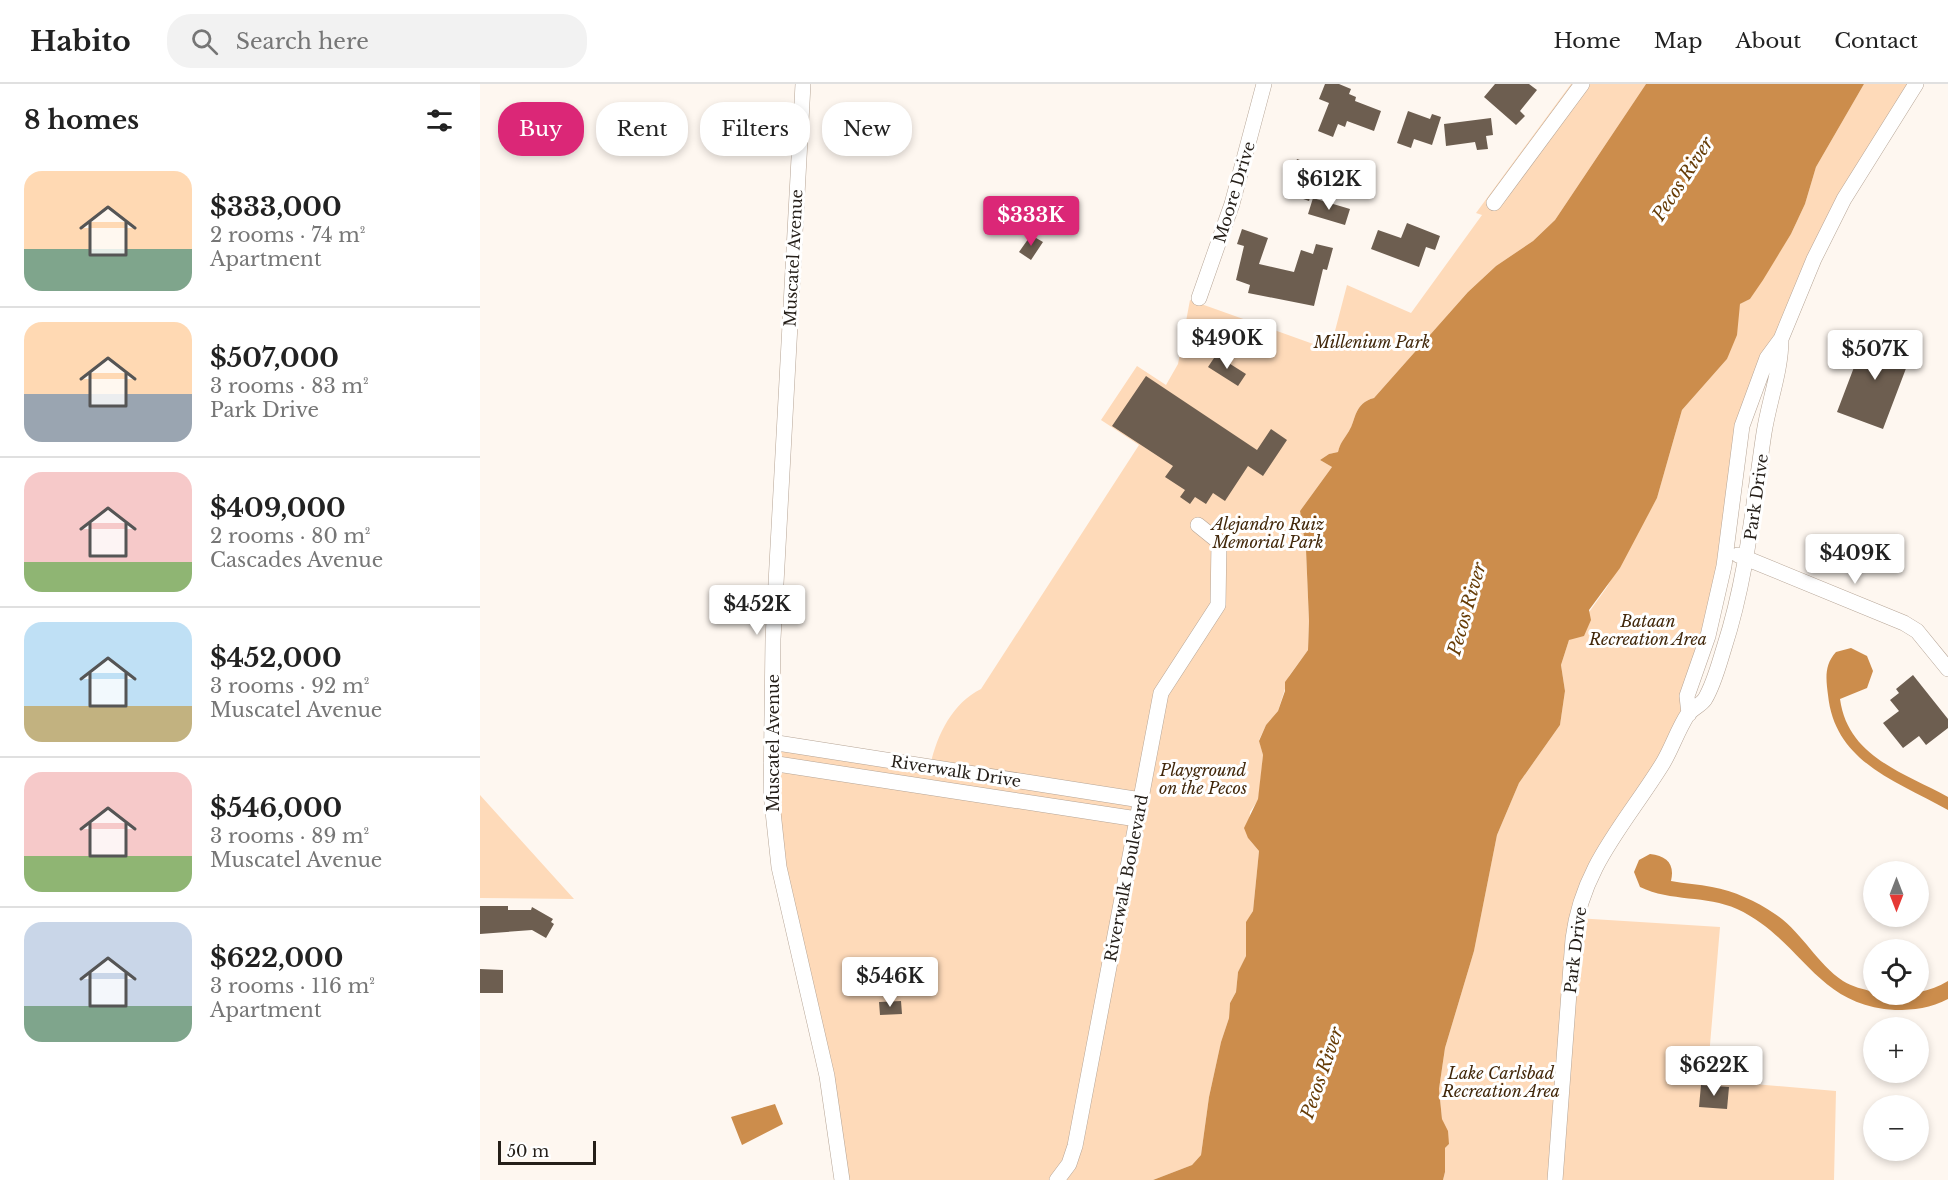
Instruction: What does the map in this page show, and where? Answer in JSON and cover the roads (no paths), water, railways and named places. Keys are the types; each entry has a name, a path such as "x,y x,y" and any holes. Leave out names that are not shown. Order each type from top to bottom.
{"street":[{"name":"Muscatel Avenue","path":"803,84 773,639 772,815 779,867 827,1076 842,1180"},
{"name":"Moore Drive","path":"1199,298 1232,204 1264,84"},
{"path":"1494,203 1582,84"},
{"name":"Park Drive","path":"1689,714 1686,696 1708,636 1727,551 1742,426 1767,358 1781,339 1814,258 1844,199 1916,84"},
{"name":"Park Drive","path":"1555,1180 1573,939 1579,906 1601,855 1662,764 1689,714 1704,700 1718,666 1732,624 1747,559 1764,434 1781,360 1781,339"},
{"name":"Riverwalk Boulevard","path":"1057,1180 1069,1164 1075,1146 1161,693 1218,605 1220,542 1198,525"},
{"path":"1727,551 1904,623 1917,631 1948,669"},
{"name":"Riverwalk Drive","path":"771,742 1141,800"},
{"name":"Riverwalk Drive","path":"771,763 1137,819"},
{"path":"934,788 938,769"}],"water":[{"name":"Pecos River","path":"1646,84 1864,84 1816,167 1805,204 1791,234 1750,299 1740,304 1737,335 1727,359 1682,410 1657,498 1620,568 1589,610 1591,620 1584,636 1569,640 1561,665 1565,691 1560,725 1519,783 1497,835 1474,951 1445,1048 1439,1089 1442,1119 1448,1131 1449,1144 1445,1148 1443,1180 1153,1180 1192,1165 1201,1155 1209,1097 1221,1042 1229,1018 1230,1003 1236,992 1238,972 1246,956 1246,922 1253,911 1259,851 1248,838 1244,828 1258,799 1263,755 1259,741 1266,725 1278,711 1285,691 1285,682 1308,650 1306,550 1300,511 1332,467 1320,460 1329,454 1338,452 1359,408 1367,400 1374,398 1468,292 1496,266 1533,241 1555,220"},
{"path":"1851,648 1867,656 1873,671 1867,688 1840,699 1845,719 1854,735 1880,760 1948,797 1948,810 1889,779 1856,754 1843,738 1833,718 1828,695 1827,672 1829,662 1836,652"},
{"path":"1650,854 1661,857 1671,866 1671,881 1728,891 1753,901 1775,914 1785,921 1833,974 1847,983 1863,989 1863,1004 1846,997 1827,984 1778,937 1737,909 1713,902 1664,895 1640,887 1634,872 1639,860"},
{"path":"1948,981 1948,999 1935,1005 1909,1010 1866,1005 1929,1005 1929,989"},
{"path":"775,1104 783,1124 742,1145 731,1117"}],"park label":[{"name":"Millenium Park","path":"1372,342"},
{"name":"Alejandro Ruiz Memorial Park","path":"1268,533"},
{"name":"Bataan Recreation Area","path":"1648,630"},
{"name":"Playground on the Pecos","path":"1203,779"},
{"name":"Lake Carlsbad Recreation Area","path":"1501,1082"}]}
